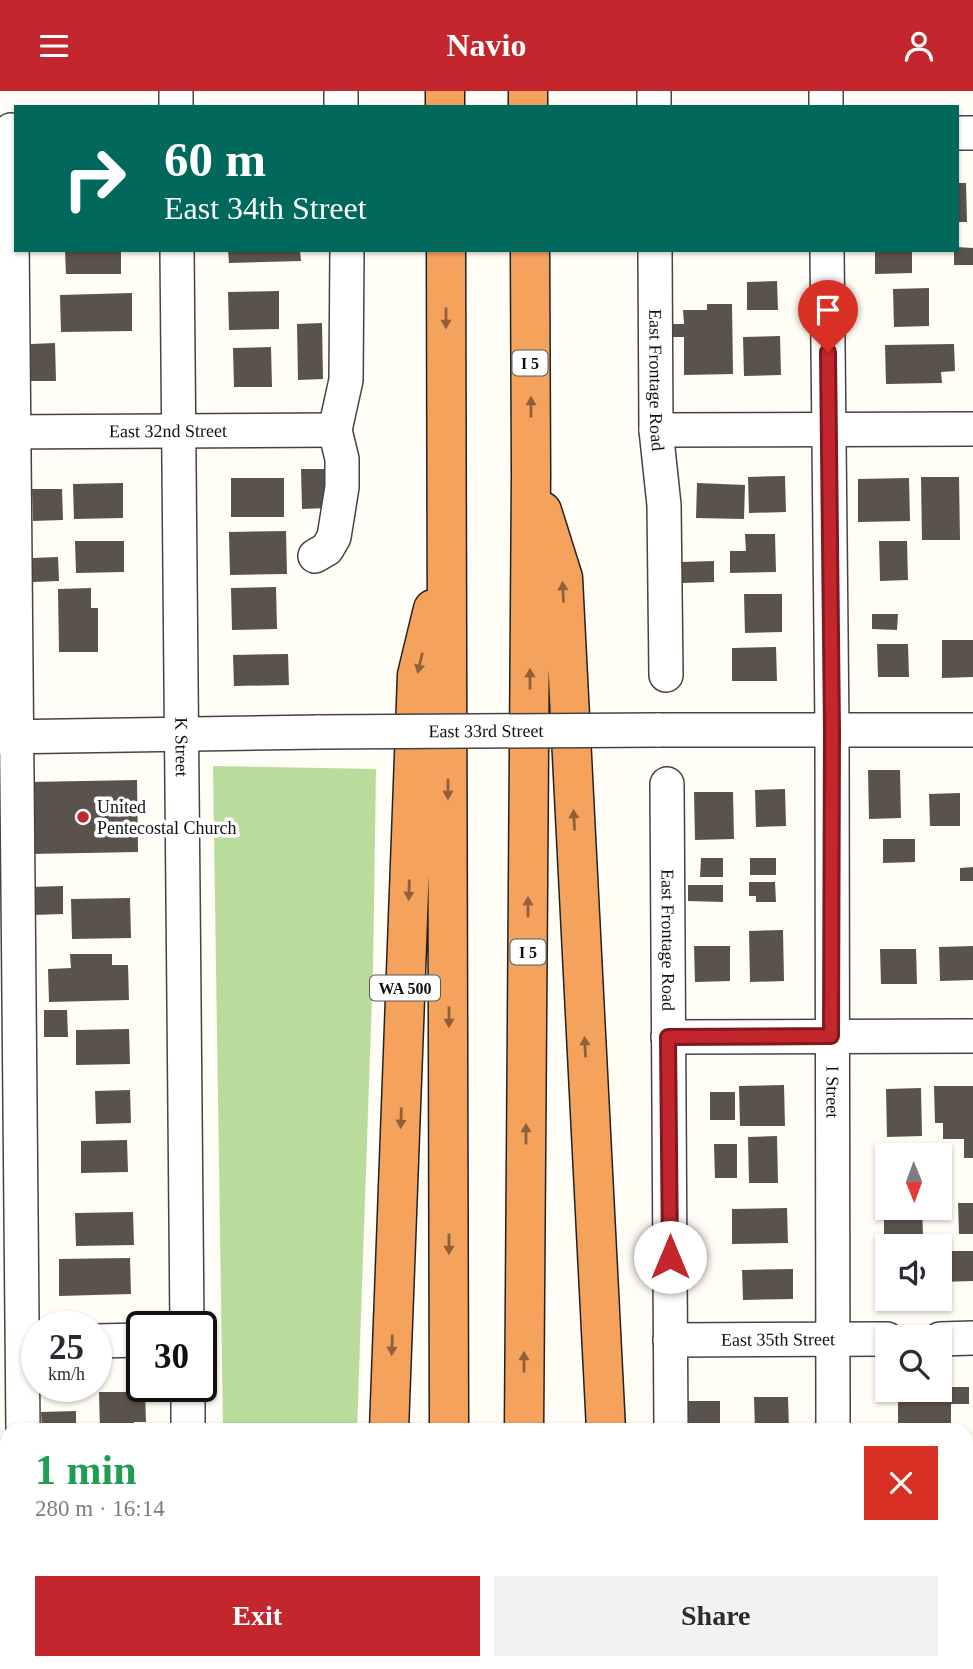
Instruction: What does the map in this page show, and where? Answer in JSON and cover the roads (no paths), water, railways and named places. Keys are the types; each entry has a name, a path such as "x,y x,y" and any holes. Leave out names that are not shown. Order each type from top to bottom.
{"highway":[{"path":"446,252 449,1423"},
{"name":"I 5","path":"524,1423 531,475 530,252"},
{"path":"531,475 563,578 606,1423"},
{"name":"WA 500","path":"389,1423 417,675 448,549"},
{"path":"589,1115 629,1423"}],"street":[{"path":"9,129 8,737 23,1423"},
{"name":"K Street","path":"177,252 187,1311"},
{"path":"315,557 327,549 334,537 342,488 342,459 335,430 346,380 347,252"},
{"name":"East Frontage Road","path":"655,252 656,430 664,505 666,675"},
{"name":"I Street","path":"827,252 832,730 833,1423"},
{"path":"656,430 973,429"},
{"name":"East 32nd Street","path":"7,432 335,430"},
{"name":"East 33rd Street","path":"8,737 656,730 973,730"},
{"name":"East Frontage Road","path":"667,784 671,1423"},
{"path":"668,1037 973,1036"},
{"path":"952,1339 973,1338"},
{"name":"East 35th Street","path":"670,1340 875,1339"},
{"path":"188,1402 188,1423"}],"place":[{"name":"United Pentecostal Church","path":"83,817"}]}
